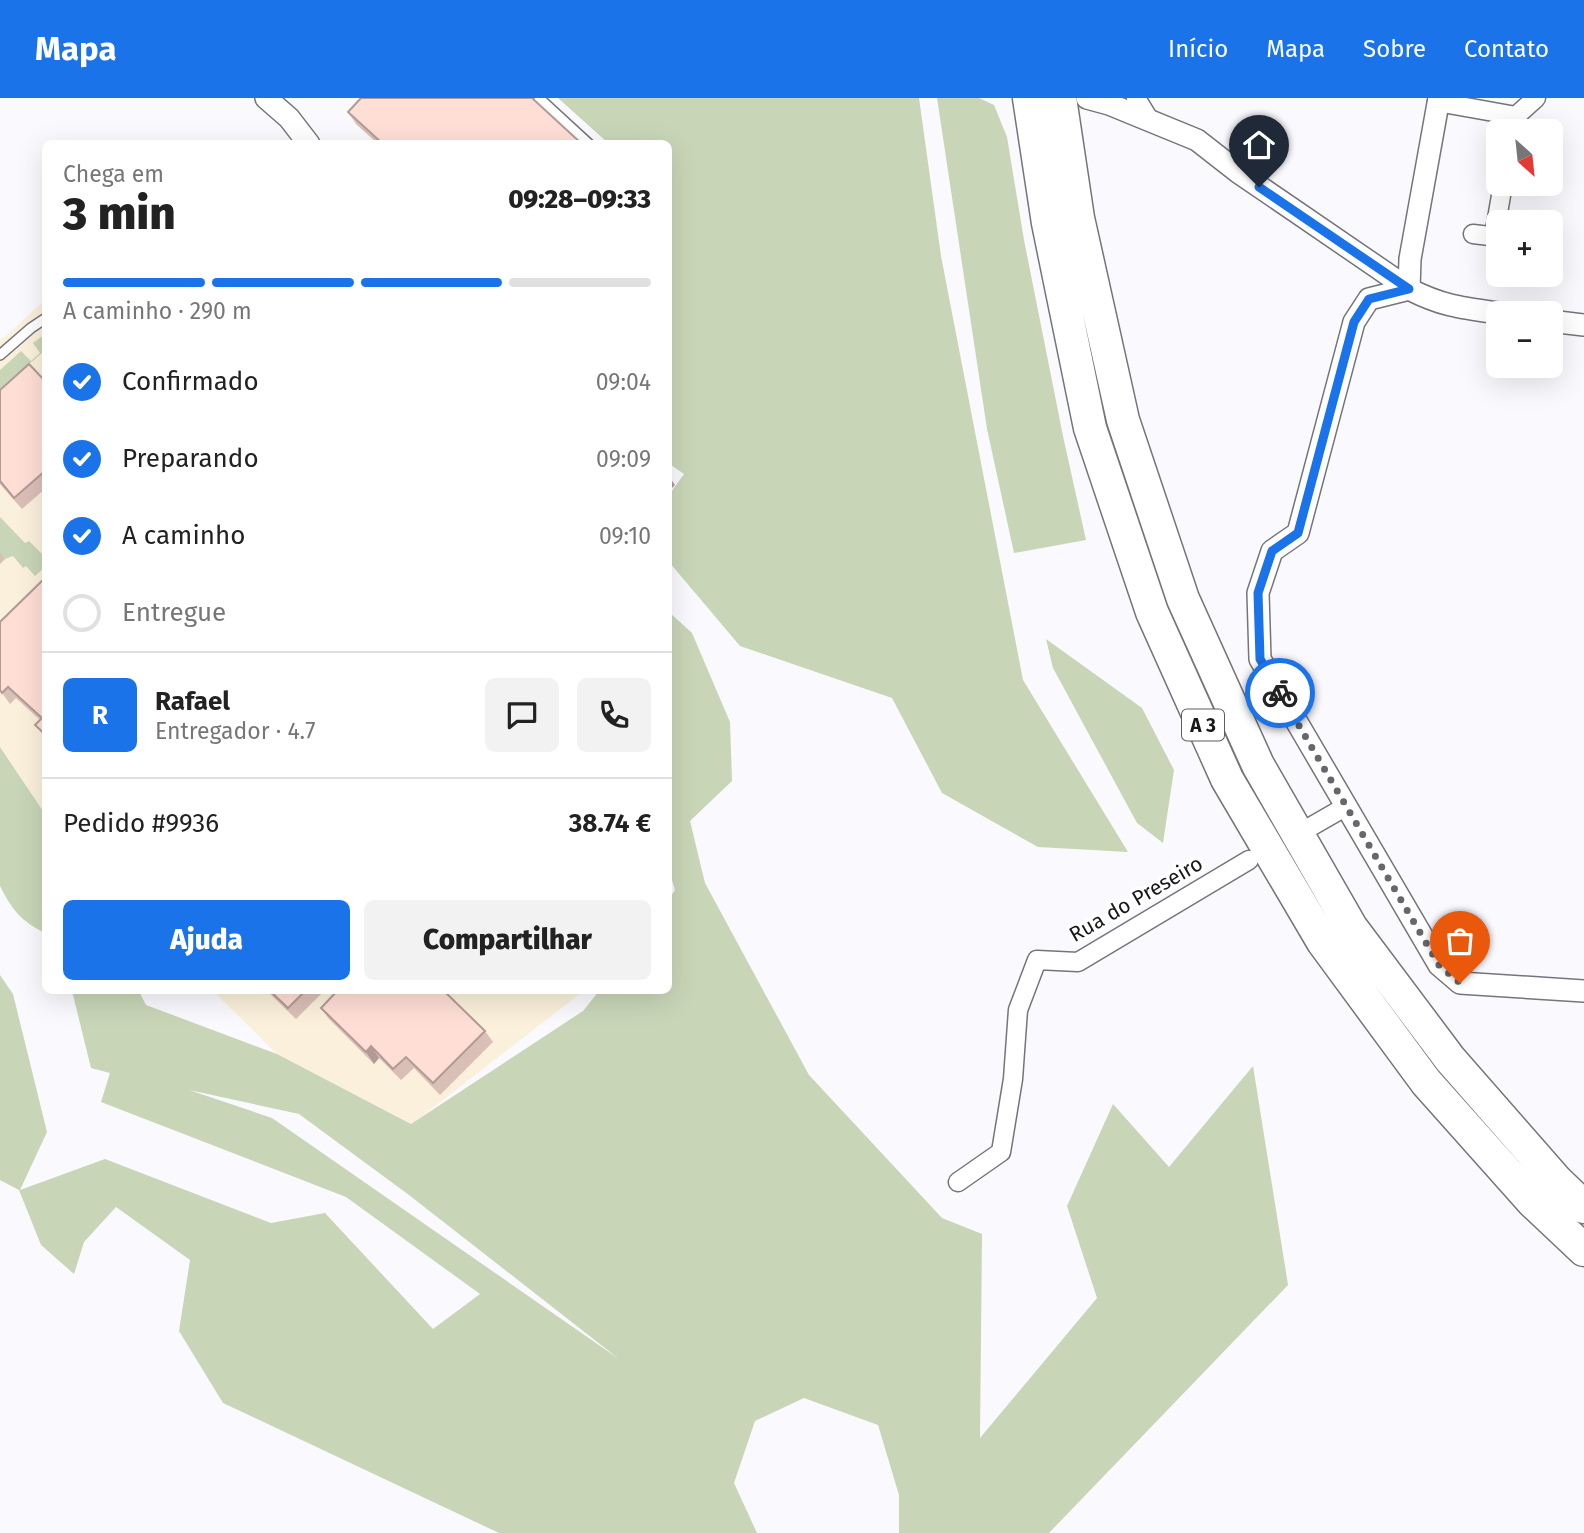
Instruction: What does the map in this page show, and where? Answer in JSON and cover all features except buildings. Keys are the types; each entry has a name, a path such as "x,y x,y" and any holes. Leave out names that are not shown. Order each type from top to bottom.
{"highway":[{"name":"A 3","path":"1029,98 1048,223 1090,428 1152,612 1227,779 1323,942 1426,1082 1533,1202 1584,1250"},
{"name":"A 3","path":"1060,98 1078,218 1123,420 1183,599 1258,765 1351,928 1450,1059 1584,1208"}],"street":[{"path":"266,98 289,118 306,140"},
{"path":"1087,98 1109,104 1197,140 1238,172 1409,289 1433,301 1486,311"},
{"path":"1136,98 1150,121"},
{"path":"1519,119 1536,98"},
{"path":"1409,289 1410,259 1438,100 1499,119"},
{"path":"1473,234 1486,235"},
{"path":"1409,289 1369,299 1354,322 1298,533 1272,551 1258,593 1260,659 1439,965 1460,983 1584,991"},
{"path":"1563,323 1584,325"},
{"path":"1312,826 1345,807"},
{"name":"Rua do Preseiro","path":"958,1182 1001,1152 1013,1079 1017,1010 1037,960 1077,962 1249,860"}],"lane":[{"path":"539,98 585,140"},
{"path":"0,355 42,321"}],"shaded area":[{"path":"42,303 42,810 0,747 0,341"},
{"path":"216,994 579,994 412,1124 277,1054"}],"green space":[{"path":"558,98 919,98 941,256 1023,680 1128,852 1038,847 942,793 892,698 740,646 672,566 672,491 684,474 672,466 672,140 605,140"},
{"path":"937,98 979,98 994,105 1007,137 1024,240 1086,540 1014,553 987,429"},
{"path":"42,336 42,353 0,389 0,370 21,351 31,361 40,353 33,343"},
{"path":"0,517 25,543 29,541 42,554 42,570 35,576 26,566 23,568 13,556 5,559 0,554"},
{"path":"672,615 692,633 730,722 732,781 690,821 705,883 809,1075 942,1218 982,1234 980,1438 1097,1298 1067,1206 1113,1104 1169,1167 1253,1066 1288,1285 1049,1533 899,1533 899,1495 878,1425 804,1398 755,1421 734,1483 757,1533 499,1533 223,1403 179,1331 190,1260 116,1207 84,1242 74,1274 41,1245 19,1190 0,1180 0,975 13,994 47,1132 20,1190 105,1159 271,1223 325,1213 433,1329 480,1294 346,1197 101,1102 110,1073 91,1068 73,994 140,994 146,1005 277,1054 411,1124 583,1011 597,994 672,994 672,894 675,890 672,880","holes":["189,1090 299,1114 409,1195 619,1359 272,1118"]},
{"path":"1046,639 1142,708 1174,770 1163,843 1137,823 1053,668"},
{"path":"0,747 42,810 42,931 18,914 0,886"}],"way so far":[{"path":"1280,693 1439,965 1460,983"}],"route":[{"path":"1259,187 1409,289 1369,299 1354,322 1298,533 1272,551 1258,593 1260,659 1280,693"}]}
